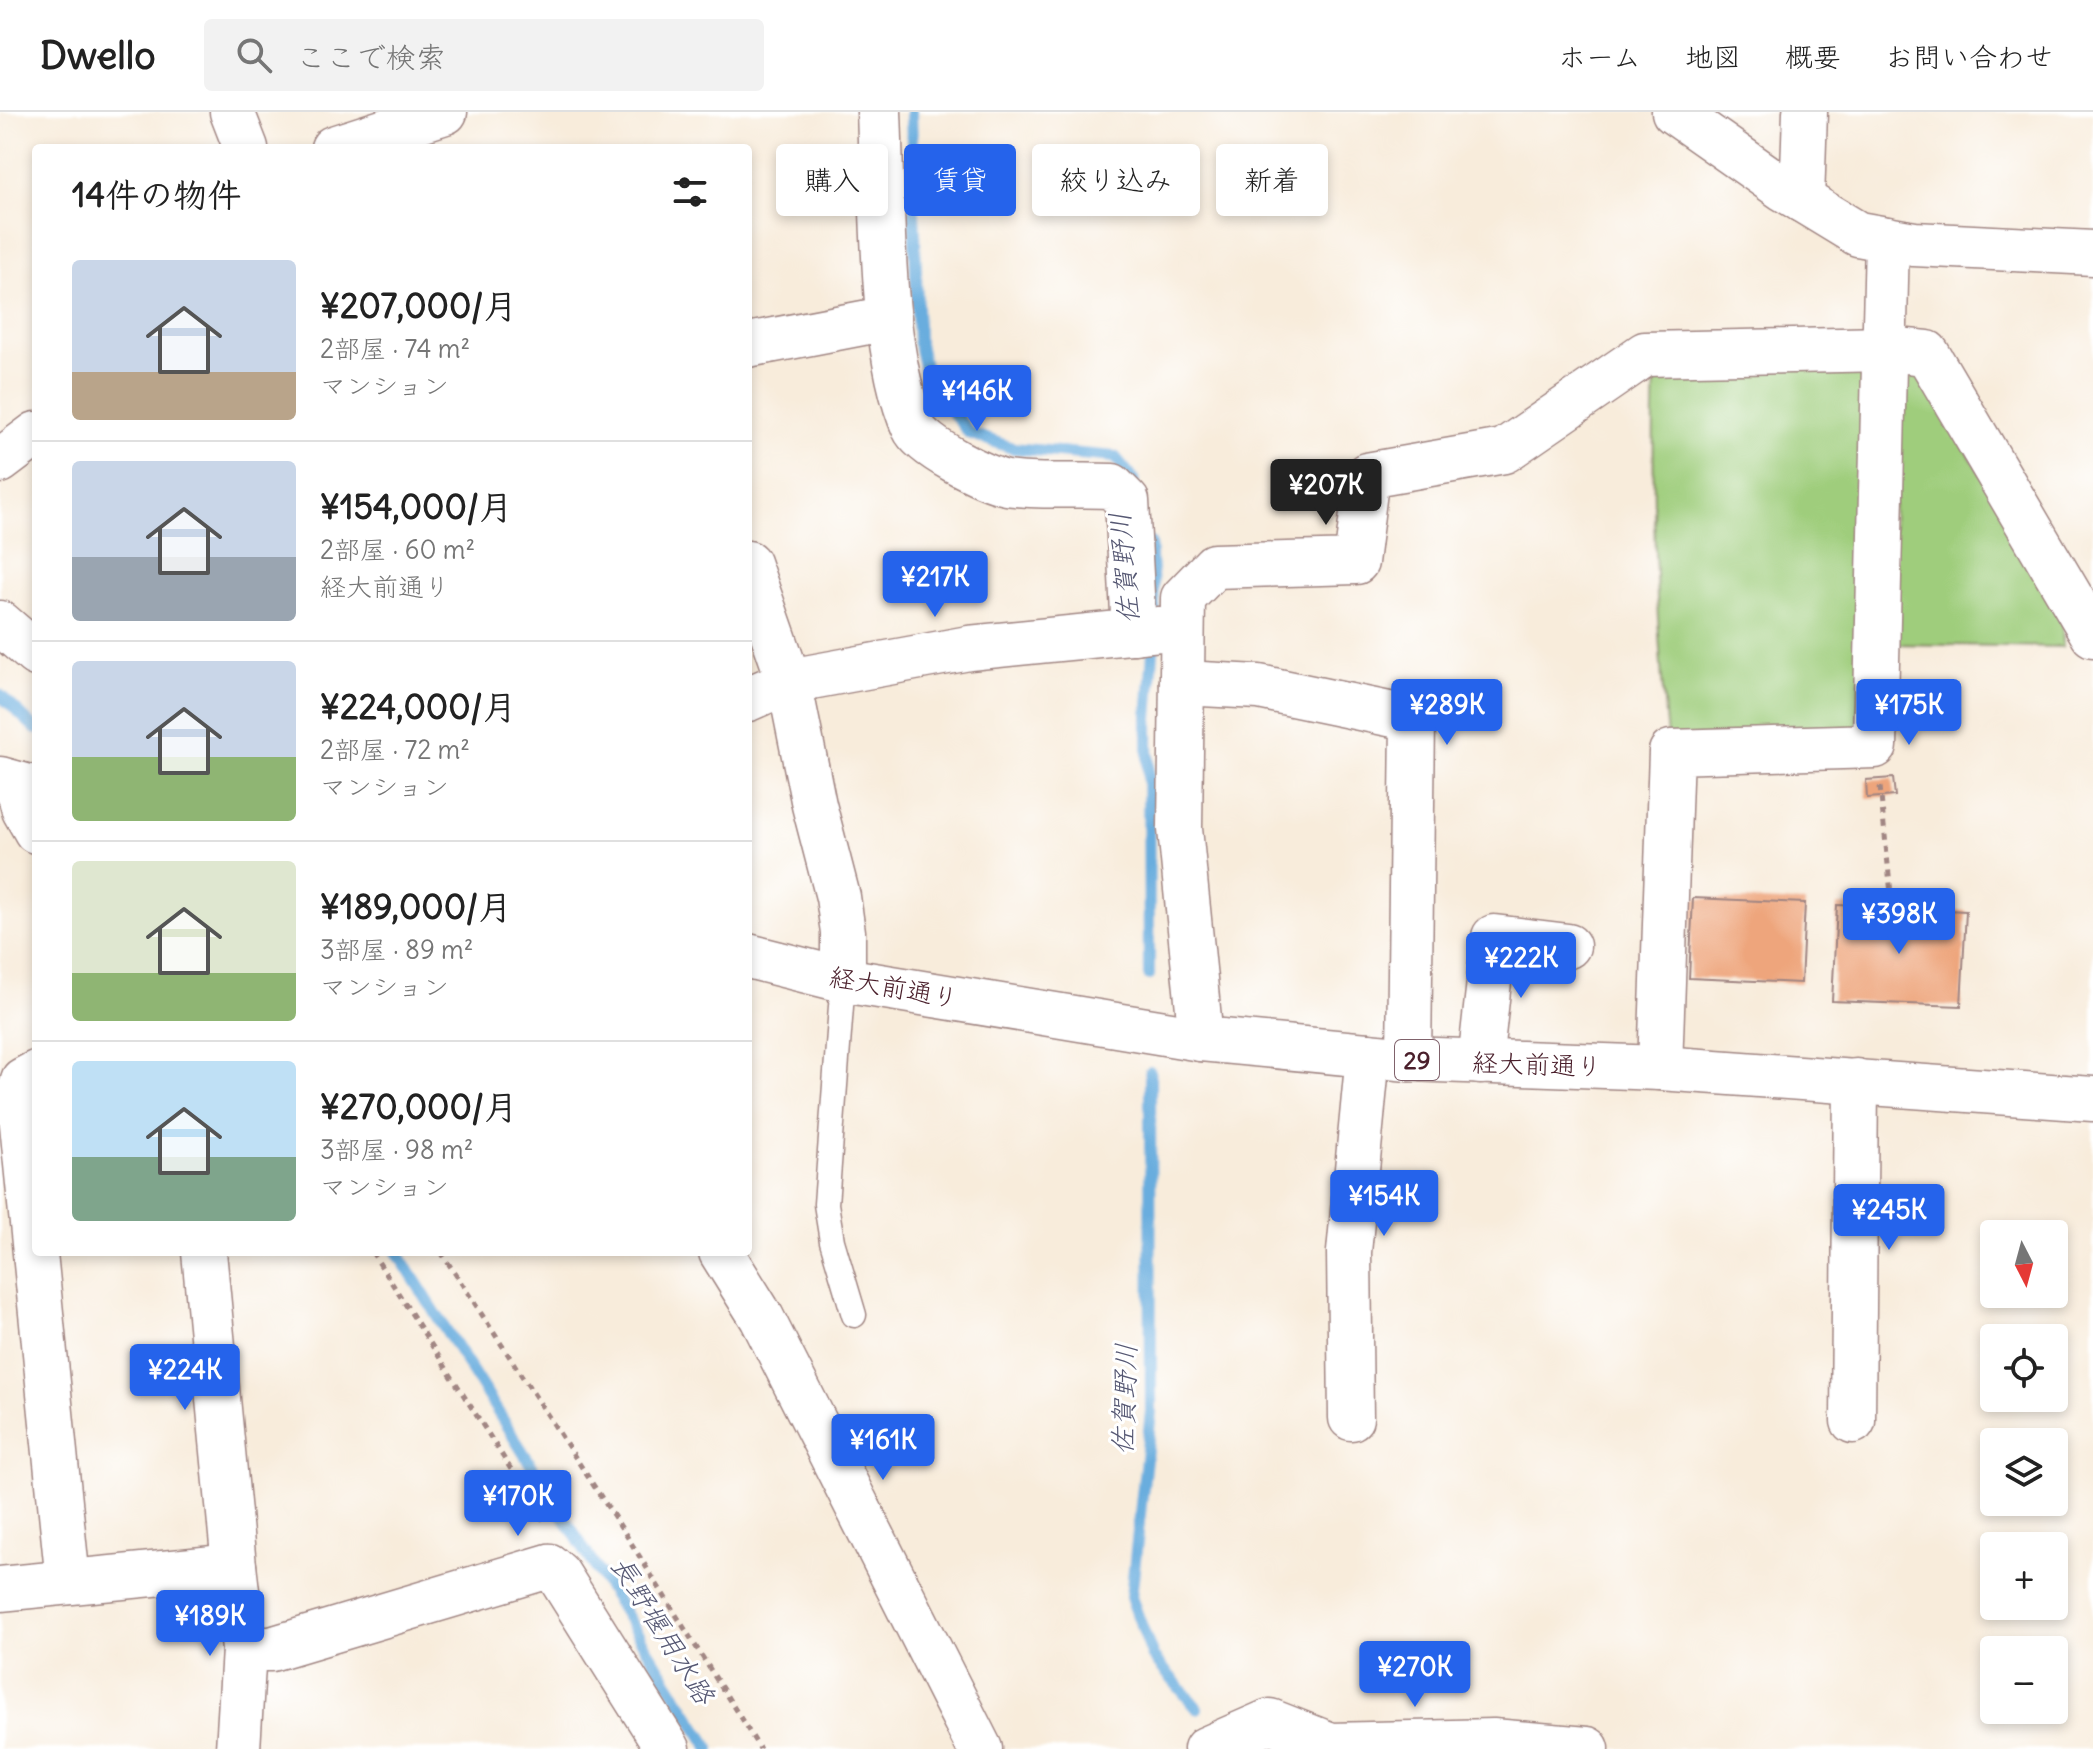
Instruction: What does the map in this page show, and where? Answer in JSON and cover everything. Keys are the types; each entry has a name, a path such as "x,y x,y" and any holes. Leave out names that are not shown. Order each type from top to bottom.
{"street":[{"path":"232,112 244,144"},
{"path":"345,144 445,112"},
{"path":"879,112 889,318 901,382 915,431 973,471 1007,482 1112,486 1127,501 1158,629 1182,683 1180,829 1201,1039"},
{"path":"1674,112 1802,200 1858,234 1887,239 2093,253"},
{"path":"1802,200 1805,112"},
{"path":"1660,1068 1671,752 1875,746 1887,349 1887,239"},
{"path":"752,344 889,318"},
{"path":"752,697 789,681 969,648 1158,629 1214,566 1356,562 1367,475 1504,451 1645,354 1887,349 1927,353 2093,635"},
{"path":"0,461 32,437"},
{"path":"752,575 789,681 814,805 838,897 843,932 843,980"},
{"path":"0,623 32,651"},
{"path":"1182,683 1259,687 1413,719 1389,1057 1349,1252 1351,1418"},
{"path":"1480,1062 1494,937 1568,946"},
{"name":"経大前通り","path":"752,957 843,980 1201,1039 1389,1057 1660,1068 2093,1099"},
{"path":"32,1075 23,1080 19,1094 32,1223"},
{"path":"1853,1421 1856,1081"},
{"path":"35,1256 68,1582"},
{"path":"204,1256 244,1649 238,1749"},
{"path":"723,1256 762,1318 980,1749"},
{"path":"0,1589 234,1566"},
{"path":"244,1649 271,1649 549,1566 558,1574 668,1749"},
{"path":"1206,1749 1270,1721 1331,1745 1493,1741 1597,1749"}],"lane":[{"path":"843,980 826,1204 832,1241 854,1315"}],"path":[{"path":"1880,786 1891,894"},
{"path":"375,1256 572,1564 558,1574"},
{"path":"444,1256 628,1538 760,1749"}],"green space":[{"path":"1873,366 1858,731 1667,738 1655,552 1655,367"},
{"path":"1895,366 1916,368 2062,607 2063,647 1892,644"}],"building":[{"path":"1893,778 1895,796 1867,798 1866,780"},
{"path":"1693,898 1805,903 1801,983 1689,978"},
{"path":"1837,905 1966,911 1961,1006 1832,1001"}],"waterway":[{"name":"佐賀野川","path":"911,112 918,340 927,379 969,433 1012,448 1115,457 1134,480"},
{"name":"佐賀野川","path":"1150,543 1155,620"},
{"name":"佐賀野川","path":"1149,975 1148,718 1154,639"},
{"name":"長野堰用水路","path":"0,695 32,725"},
{"name":"佐賀野川","path":"1150,1072 1151,1412 1131,1597 1153,1657 1197,1708"},
{"name":"長野堰用水路","path":"400,1256 710,1749"}]}
